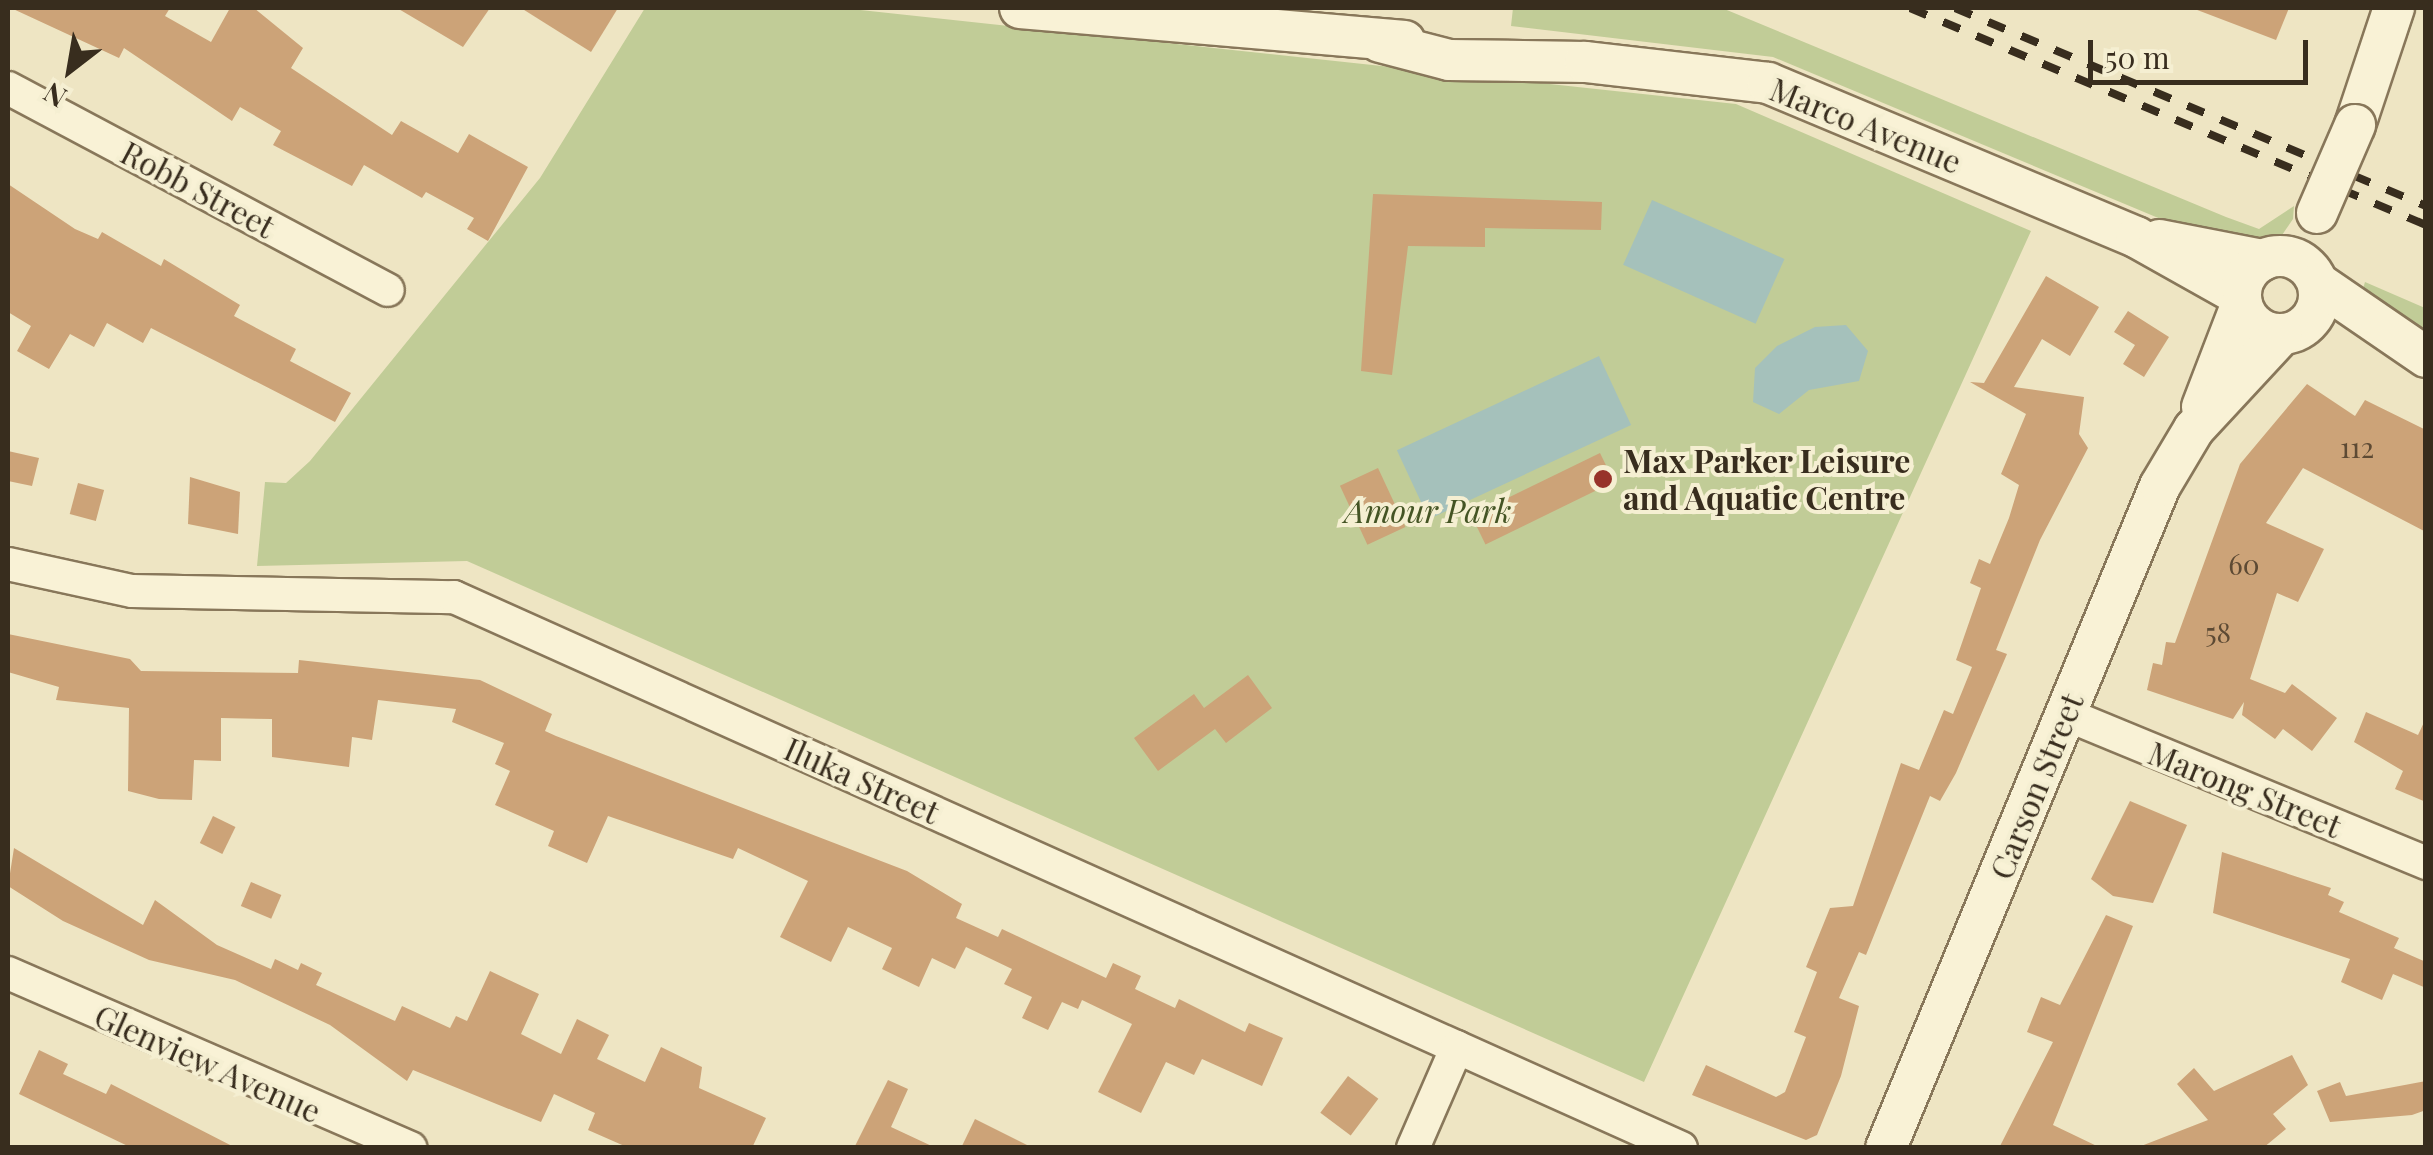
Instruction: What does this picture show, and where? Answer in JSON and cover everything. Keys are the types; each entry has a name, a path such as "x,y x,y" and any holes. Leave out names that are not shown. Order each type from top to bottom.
{"street":[{"name":"Marco Avenue","path":"1020,8 1380,42 1464,39 1584,62 1789,89 2136,236 2242,300 2256,326 2419,354"},
{"path":"2291,332 2317,309 2292,267 2384,54 2394,8"},
{"path":"2384,54 2420,8"},
{"name":"Robb Street","path":"8,88 388,290"},
{"name":"Marco Avenue","path":"2136,236 2292,267 2419,354"},
{"name":"Carson Street","path":"1886,1148 2148,513 2194,429 2242,300 2292,267"},
{"name":"Carson Street","path":"2194,429 2291,332"},
{"name":"Iluka Street","path":"8,564 132,592 454,597 1681,1148"},
{"name":"Marong Street","path":"2066,714 2426,863"},
{"name":"Glenview Avenue","path":"8,974 410,1148"},
{"path":"1412,1148 1457,1047"}],"green space":[{"name":"Amour Park","path":"645,8 842,8 1736,104 2031,231 1644,1082 467,561 257,566 265,482 286,483 310,461 540,178"},
{"path":"1513,8 1722,8 2226,217 2259,229 2294,206 2293,219 2278,241 2235,250 1773,57 1511,26"},
{"path":"2365,282 2425,308 2425,333 2359,302"}],"water":[{"path":"1652,200 1784,259 1756,324 1623,265"},
{"path":"1846,325 1868,351 1859,381 1809,390 1779,414 1753,402 1755,368 1777,346 1815,327"},
{"path":"1599,356 1631,425 1429,519 1397,450"}],"building":[{"path":"11,8 170,8 165,16 211,42 230,8 254,8 303,48 291,68 392,135 401,121 458,153 469,134 528,167 488,241 467,229 474,218 426,192 422,198 364,165 352,186 273,145 281,131 240,107 232,121 124,48 119,58"},
{"path":"397,8 490,8 463,47"},
{"path":"521,8 618,8 591,52"},
{"path":"2192,8 2289,8 2276,40"},
{"path":"8,184 75,229 98,239 102,232 161,266 164,259 240,305 234,316 296,349 290,361 351,393 335,422 151,328 143,343 107,323 94,347 70,334 49,369 17,351 31,326 8,312"},
{"path":"1373,194 1602,202 1601,230 1485,228 1485,247 1408,246 1392,375 1361,371"},
{"path":"2046,276 2099,307 2070,356 2042,339 2014,387 2084,397 2079,434 2088,448 2040,540 1996,650 2007,654 1956,773 1940,801 1930,796 1866,955 1859,952 1839,998 1859,1006 1841,1076 1817,1135 1806,1140 1692,1095 1706,1065 1776,1097 1785,1092 1806,1037 1794,1032 1817,972 1806,967 1830,908 1853,906 1901,763 1919,770 1944,710 1953,714 1972,667 1956,660 1981,588 1970,583 1979,559 1990,564 2009,518 2019,485 2001,474 2026,414 1970,382 1984,383"},
{"path":"2128,311 2169,337 2144,377 2123,364 2135,345 2114,332"},
{"path":"2307,384 2355,416 2365,400 2426,430 2426,532 2303,468 2266,523 2324,549 2298,602 2277,593 2250,679 2285,693 2292,684 2337,718 2312,751 2283,729 2275,739 2242,715 2244,702 2233,719 2147,690 2153,663 2162,665 2166,642 2175,643 2240,464"},
{"path":"8,451 39,458 32,486 8,481"},
{"path":"1600,453 1614,482 1486,544 1471,516"},
{"path":"1378,468 1405,527 1367,545 1340,486"},
{"path":"190,477 240,492 238,534 188,524"},
{"path":"78,483 104,490 96,521 70,514"},
{"path":"8,634 130,659 141,671 298,673 299,660 480,680 552,714 545,731 556,736 907,871 962,904 956,918 998,937 1002,929 1106,978 1113,963 1141,976 1135,989 1175,1008 1179,999 1245,1032 1249,1023 1283,1038 1262,1086 1202,1059 1194,1075 1166,1062 1141,1113 1098,1092 1132,1024 1082,1000 1078,1009 1062,1002 1048,1030 1022,1018 1032,997 1004,984 1012,969 966,947 955,969 932,958 919,987 882,969 892,948 848,927 831,962 780,937 808,881 738,848 733,859 608,816 587,863 548,846 554,831 495,805 510,771 495,764 504,743 452,722 456,709 378,700 372,740 352,737 349,767 272,757 272,719 221,718 221,761 194,760 192,800 159,799 128,791 129,708 56,700 59,687 8,672"},
{"path":"1248,675 1272,708 1226,743 1215,729 1158,771 1134,738 1194,694 1204,708"},
{"path":"2366,712 2418,735 2426,718 2426,802 2395,789 2403,771 2354,742"},
{"path":"2130,801 2187,825 2153,903 2113,896 2091,879"},
{"path":"213,816 235,827 222,854 200,843"},
{"path":"14,848 143,925 155,900 217,945 271,969 275,959 298,970 301,963 322,973 316,985 395,1021 402,1006 450,1028 456,1016 467,1021 490,971 539,994 521,1034 561,1054 577,1019 609,1035 597,1059 645,1082 661,1047 702,1067 699,1088 766,1118 752,1148 629,1148 588,1130 595,1113 554,1094 541,1122 413,1070 407,1081 330,1025 235,980 149,960 63,921 8,886"},
{"path":"2222,852 2331,888 2328,895 2344,902 2339,912 2399,938 2394,948 2426,962 2426,988 2393,974 2382,1000 2341,982 2350,959 2213,913"},
{"path":"251,882 281,895 271,919 241,906"},
{"path":"2106,915 2133,926 2053,1125 2101,1148 1999,1148 2053,1042 2027,1032 2041,997 2060,1005"},
{"path":"39,1050 68,1064 63,1074 106,1094 111,1084 236,1148 132,1148 19,1094"},
{"path":"2292,1055 2308,1085 2273,1114 2286,1129 2263,1148 2136,1148 2208,1120 2177,1084 2194,1068 2214,1091"},
{"path":"1348,1076 1378,1099 1351,1136 1320,1113"},
{"path":"888,1080 908,1089 891,1127 936,1148 854,1148"},
{"path":"2426,1081 2426,1110 2412,1115 2330,1122 2317,1091 2340,1082 2346,1096"},
{"path":"975,1119 1033,1148 961,1148"}],"railway":[{"path":"1910,8 2426,225"},
{"path":"1955,8 2426,206"}],"place":[{"name":"Max Parker Leisure and Aquatic Centre","path":"1603,479"}]}
